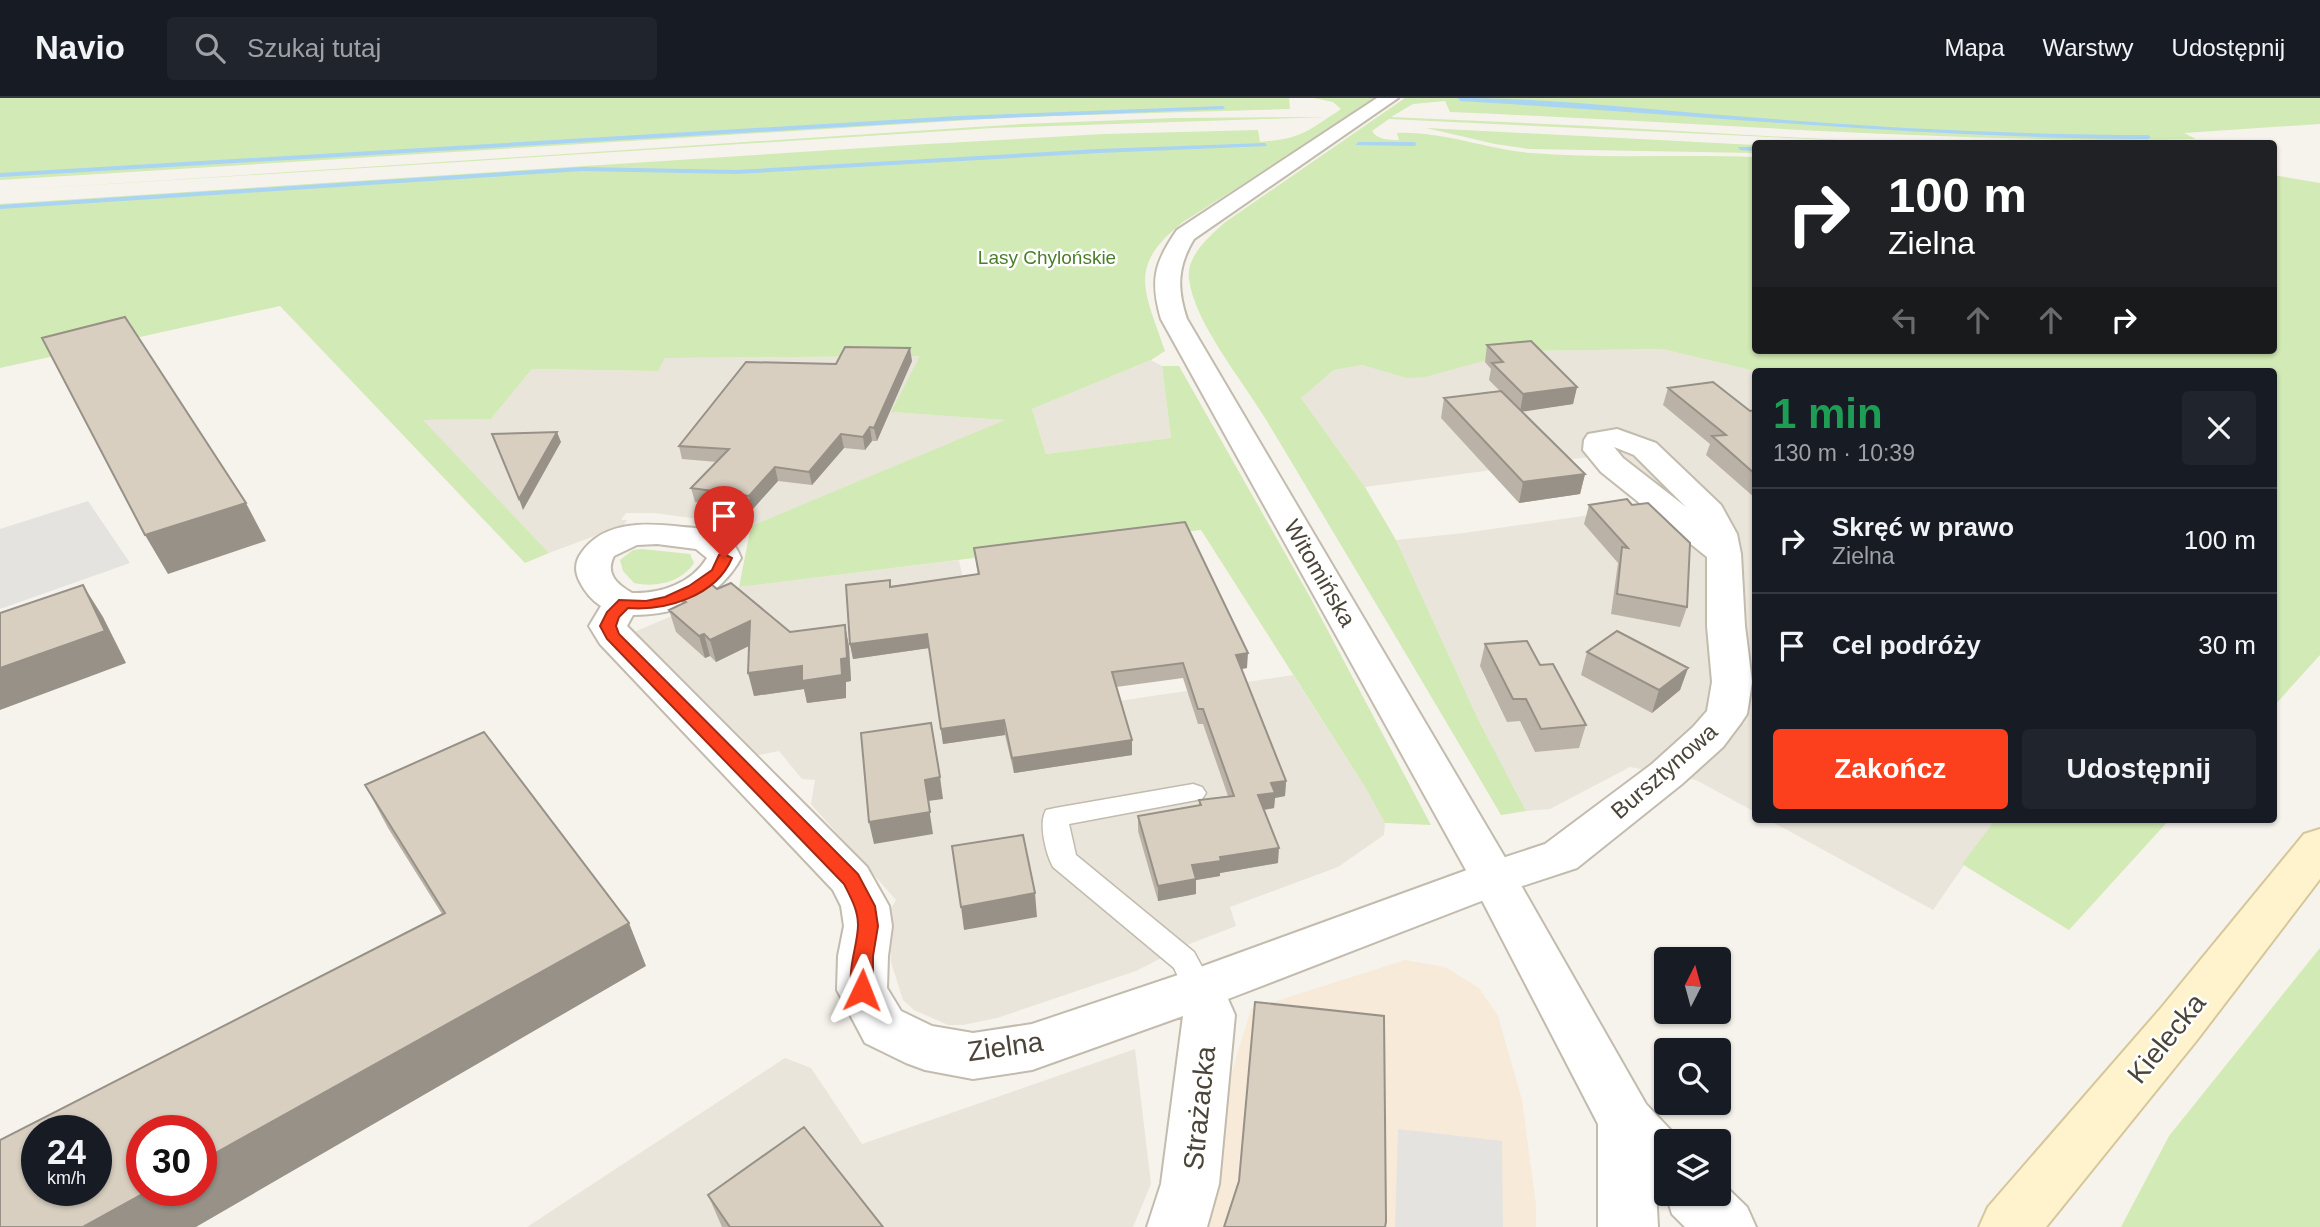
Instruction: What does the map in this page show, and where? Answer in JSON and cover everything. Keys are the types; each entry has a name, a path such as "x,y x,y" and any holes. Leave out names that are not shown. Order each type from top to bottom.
{"main road":[{"name":"Kielecka","path":"2009,1227 2179,1024 2320,846"}],"street":[{"name":"Witomińska","path":"1389,98 1185,235 1167,266 1167,295 1174,319 1494,878 1626,1122 1654,1153"},
{"name":"Bursztynowa","path":"1494,878 1561,856 1667,774 1708,737 1727,714 1732,682 1726,626 1724,554"},
{"name":"Zielna","path":"624,604 612,615 608,626 613,636 851,879 866,906 868,926 863,956 862,990 883,1027 925,1047 973,1056 1032,1047 1199,989 1494,878"},
{"name":"Strażacka","path":"1177,1227 1190,1184 1209,1015 1199,989"},
{"name":"Witomińska","path":"1626,1122 1628,1227"},
{"path":"1705,1206 1726,1227"}],"lane":[{"path":"1193,793 1055,817 1063,860 1184,960 1199,989"}],"shaded area":[{"path":"1662,349 1752,370 1752,810 1696,780 1630,767 1550,809 1526,811 1478,719 1396,540 1645,507 1589,457 1365,487 1301,398 1334,370 1362,365 1406,378 1520,351"},
{"path":"921,356 892,412 1007,420 751,526 654,513 626,513 621,520 627,520 624,525 549,553 422,420 491,419 532,369 657,371 665,358"},
{"path":"1151,360 1162,366 1171,438 1046,454 1032,409"},
{"path":"88,501 130,563 0,609 0,529"},
{"path":"959,560 991,720 1293,675 1365,787 1385,823 1384,835 1338,867 1230,907 1236,926 1187,945 1136,971 997,1018 963,1025 948,1025 914,1010 903,1000 891,962 889,912 896,900 811,804 815,780 802,779 779,751 750,757 632,633 739,587"},
{"path":"1774,823 1993,823 1933,910"},
{"path":"1405,960 1445,967 1479,988 1498,1016 1522,1100 1536,1205 1536,1227 1206,1227 1218,1194 1226,1091 1251,1009"},
{"path":"1135,1049 1151,1184 1133,1227 527,1227 785,1058 811,1068 862,1144"},
{"path":"1398,1129 1502,1141 1503,1227 1395,1227"}],"green space":[{"path":"0,98 1289,98 1290,109 1019,117 0,180"},
{"name":"Lasy Chylońskie","path":"1314,98 1379,98 1183,222 1165,238 1153,253 1145,281 1151,312 1165,351 1151,360 1032,409 1046,454 1171,438 1162,366 1179,366 1310,597 1431,825 1385,823 1365,787 1201,530 739,587 751,526 1005,420 891,412 920,356 665,358 658,371 532,369 491,419 423,420 549,553 525,563 280,306 0,368 0,204 1104,134 1258,130 1260,142 1304,133 1341,109 1333,102"},
{"path":"1405,98 2320,98 2320,124 2184,133 2196,139 2107,140 1922,135 1450,112 1445,101 1413,104 1391,117 1840,140 1389,119 1372,131 1380,138 1388,140 1399,140 1397,133 1414,133 1530,153 1752,157 1752,354 2277,354 2277,176 2320,183 2320,655 2277,703 2277,368 1752,368 1752,370 1662,349 1520,351 1425,377 1406,378 1362,365 1334,370 1301,398 1365,487 1396,540 1478,719 1526,811 1501,815 1265,418 1220,350 1200,314 1189,279 1191,263 1206,241 1224,223"},
{"path":"1327,117 993,128 0,191 1021,124 1174,118"},
{"path":"1426,128 1752,145 1752,153 1530,149"},
{"path":"633,550 690,554 694,563 683,575 667,582 651,585 634,583 623,571 620,560"},
{"path":"1993,823 2166,823 2069,930 1962,864"},
{"path":"2320,948 2320,1227 2121,1227 2169,1136"}],"building":[{"path":"125,317 246,503 145,535 42,338"},
{"path":"1531,341 1577,387 1523,394 1492,363 1503,362 1487,345"},
{"path":"845,347 910,348 874,428 870,427 863,437 841,434 809,472 775,467 749,496 691,488 729,449 679,446 746,362 836,364"},
{"path":"1713,382 1752,411 1752,471 1712,436 1726,435 1668,388"},
{"path":"1501,391 1585,474 1523,482 1444,398"},
{"path":"557,432 519,499 492,434"},
{"path":"1627,499 1632,505 1648,503 1690,543 1687,607 1617,594 1622,547 1628,548 1589,505"},
{"path":"1185,522 1248,653 1236,655 1286,781 1271,783 1275,793 1258,795 1279,848 1220,857 1221,861 1192,865 1196,879 1158,886 1138,816 1201,805 1199,800 1234,796 1203,709 1198,709 1183,663 1112,672 1132,740 1012,758 1004,720 941,729 927,634 850,644 846,585 890,580 890,587 979,574 974,548"},
{"path":"731,583 790,632 845,625 847,658 841,659 842,675 802,681 802,666 748,673 750,621 710,640 704,634 699,636 669,610 686,602 680,597 711,584 717,589"},
{"path":"83,585 105,631 0,668 0,613"},
{"path":"1617,631 1688,668 1659,690 1587,652"},
{"path":"1527,641 1540,665 1553,664 1586,725 1541,729 1526,699 1513,699 1485,644"},
{"path":"931,723 940,777 925,780 930,812 869,822 861,733"},
{"path":"484,732 629,923 217,1152 217,1115 126,1115 126,1203 83,1227 0,1227 0,1140 21,1129 21,1206 112,1206 112,1115 49,1115 445,913 365,785"},
{"path":"1023,835 1035,893 961,907 952,846"},
{"path":"1255,1002 1384,1016 1385,1227 1224,1227 1239,1181"},
{"path":"804,1127 883,1227 730,1227 708,1195"}],"waterway":[{"path":"1460,99 1976,134 2148,137"},
{"path":"0,175 958,118 1223,108"},
{"path":"1358,144 1414,144"},
{"path":"0,207 582,169 736,172 1099,151 1265,145"},
{"path":"1740,148 1752,149"}],"route":[{"path":"724,558 718,572 694,589 669,601 646,605 624,604 612,615 608,626 613,636 851,879 866,906 868,926 863,956 862,990"}]}
